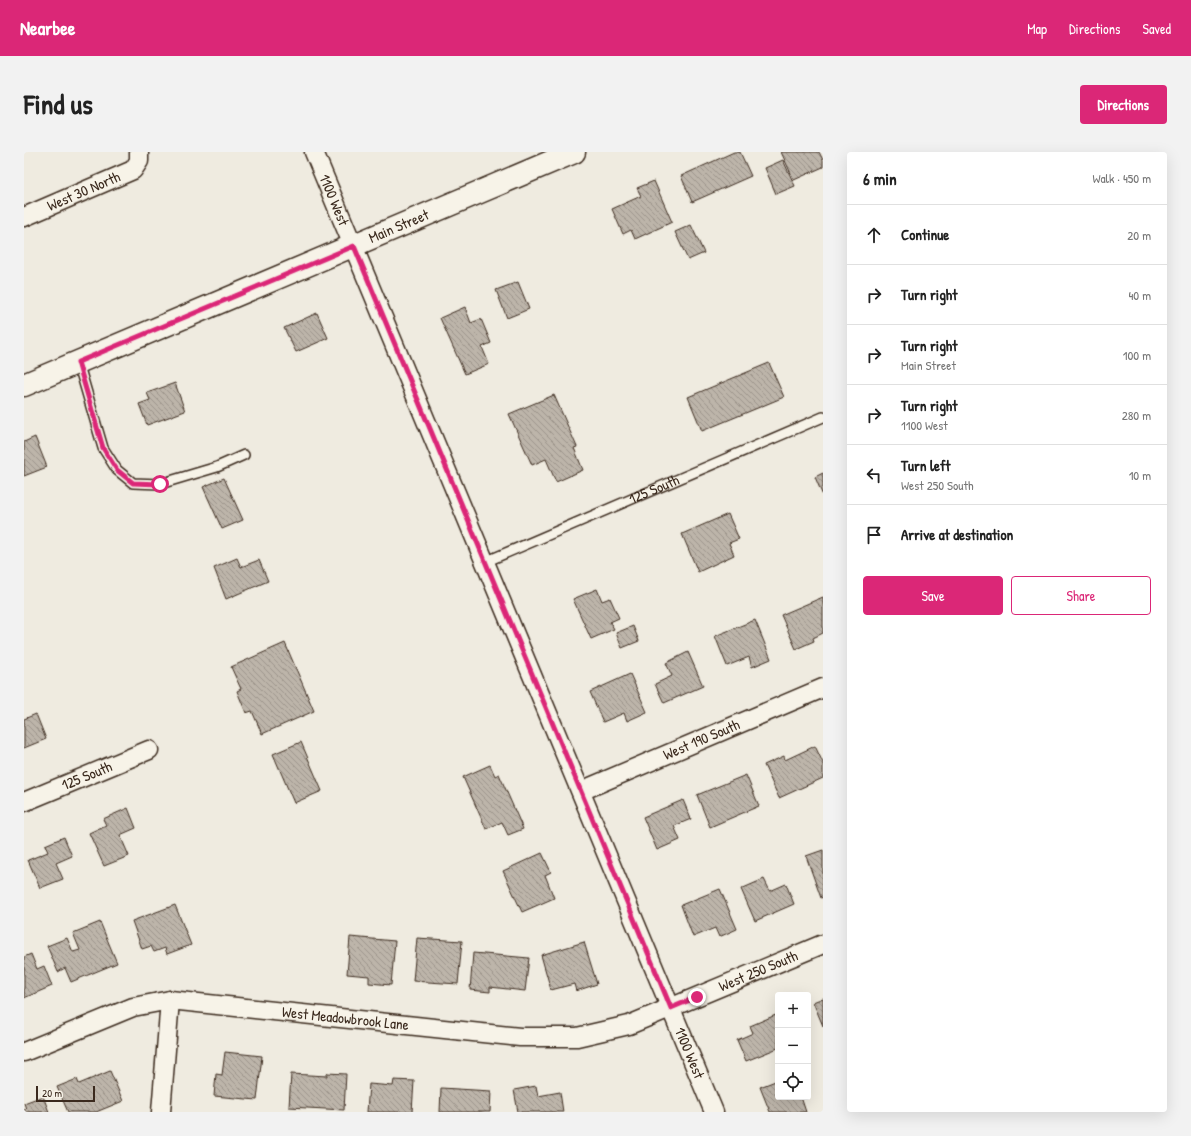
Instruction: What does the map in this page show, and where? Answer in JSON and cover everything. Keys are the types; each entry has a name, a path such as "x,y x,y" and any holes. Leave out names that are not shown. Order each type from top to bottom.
{"main road":[{"name":"Main Street","path":"24,385 574,152"}],"street":[{"name":"1100 West","path":"314,152 714,1112"},
{"name":"West 30 North","path":"24,217 133,170 139,156"},
{"name":"West 190 South","path":"581,791 823,688"},
{"name":"125 South","path":"24,802 149,750"},
{"name":"West 250 South","path":"671,1008 823,944"},
{"name":"West Meadowbrook Lane","path":"24,1052 133,1007 170,1000 520,1037 577,1037 629,1024 671,1008"},
{"path":"161,1112 170,1000"}],"lane":[{"path":"78,362 103,448 117,470 133,483 160,484 217,467 244,455"},
{"name":"125 South","path":"485,562 823,417"}],"building":[{"path":"734,152 740,152 751,176 692,202 681,176"},
{"path":"781,152 819,152 823,160 823,167 794,180"},
{"path":"783,160 795,186 776,194 765,168"},
{"path":"654,181 672,222 635,239 631,230 623,234 612,209 641,196 637,188"},
{"path":"691,225 704,253 688,260 675,232"},
{"path":"518,282 529,309 507,318 496,290"},
{"path":"465,307 471,323 481,319 491,343 482,347 489,364 465,374 440,318"},
{"path":"317,313 328,338 296,352 284,328"},
{"path":"769,363 784,397 702,431 688,397"},
{"path":"175,383 185,411 147,425 139,404 150,400 147,393"},
{"path":"554,395 577,447 574,448 583,470 556,482 546,459 532,465 509,414"},
{"path":"35,437 47,467 24,476 24,442"},
{"path":"823,473 823,496 815,477"},
{"path":"224,478 243,520 222,529 203,487"},
{"path":"728,514 739,539 729,543 734,555 698,572 682,534"},
{"path":"237,558 241,567 259,560 268,581 226,599 214,568"},
{"path":"597,589 602,601 610,598 619,618 610,622 614,629 591,639 573,599"},
{"path":"823,597 823,633 813,638 814,641 796,649 781,615"},
{"path":"755,620 771,659 752,667 749,657 727,666 715,636"},
{"path":"633,626 639,641 622,648 616,633"},
{"path":"285,643 314,711 262,734 252,711 246,713 237,691 241,689 231,667"},
{"path":"688,652 703,686 664,703 655,684 672,676 666,663"},
{"path":"630,674 647,712 627,721 624,713 603,722 590,692"},
{"path":"36,714 46,739 24,748 24,719"},
{"path":"301,742 322,791 294,803 273,754"},
{"path":"815,746 823,763 823,778 779,798 764,765 784,756 785,760"},
{"path":"490,765 495,776 499,774 523,829 508,835 502,822 486,829 463,777"},
{"path":"746,775 759,806 710,827 697,795"},
{"path":"683,800 691,819 674,826 680,840 657,850 643,817"},
{"path":"128,808 136,828 120,835 129,856 104,866 89,833 106,825 103,819"},
{"path":"64,837 72,856 56,863 63,879 40,888 28,860 48,852 45,845"},
{"path":"823,850 823,897 821,898 806,856"},
{"path":"542,853 551,872 545,875 554,898 522,912 503,871"},
{"path":"764,879 770,891 786,884 794,904 755,921 741,889"},
{"path":"720,889 737,929 719,937 715,928 693,937 681,905"},
{"path":"175,905 191,945 167,954 165,948 154,952 151,946 142,949 132,921"},
{"path":"100,922 117,963 71,982 65,968 58,972 47,946 67,938 73,952 80,950 73,933"},
{"path":"350,937 395,941 391,985 369,983 369,976 347,974"},
{"path":"417,938 462,941 458,984 413,981"},
{"path":"584,942 597,984 576,991 574,984 551,990 541,955"},
{"path":"473,953 529,958 525,991 490,987 490,992 470,990"},
{"path":"31,954 37,969 44,966 52,986 24,998 24,957"},
{"path":"823,998 823,1026 813,1002"},
{"path":"775,1015 775,1049 746,1061 737,1040 753,1033 750,1026"},
{"path":"225,1052 262,1056 257,1100 214,1096 216,1074 222,1075"},
{"path":"110,1071 123,1101 96,1112 68,1112 57,1087 77,1079 79,1084"},
{"path":"327,1073 346,1074 344,1110 289,1107 291,1074 327,1076"},
{"path":"394,1080 414,1081 412,1112 367,1112 369,1084 393,1086"},
{"path":"775,1081 775,1100 802,1100 806,1112 770,1112 760,1087"},
{"path":"536,1086 538,1096 560,1092 563,1112 518,1112 514,1090"},
{"path":"441,1088 491,1091 490,1112 440,1112"},
{"path":"43,1096 49,1112 24,1112 24,1109 26,1109 24,1103"}],"route":[{"path":"160,484 133,483 117,470 103,448 91,402 78,362 354,246 671,1008 697,997"}]}
